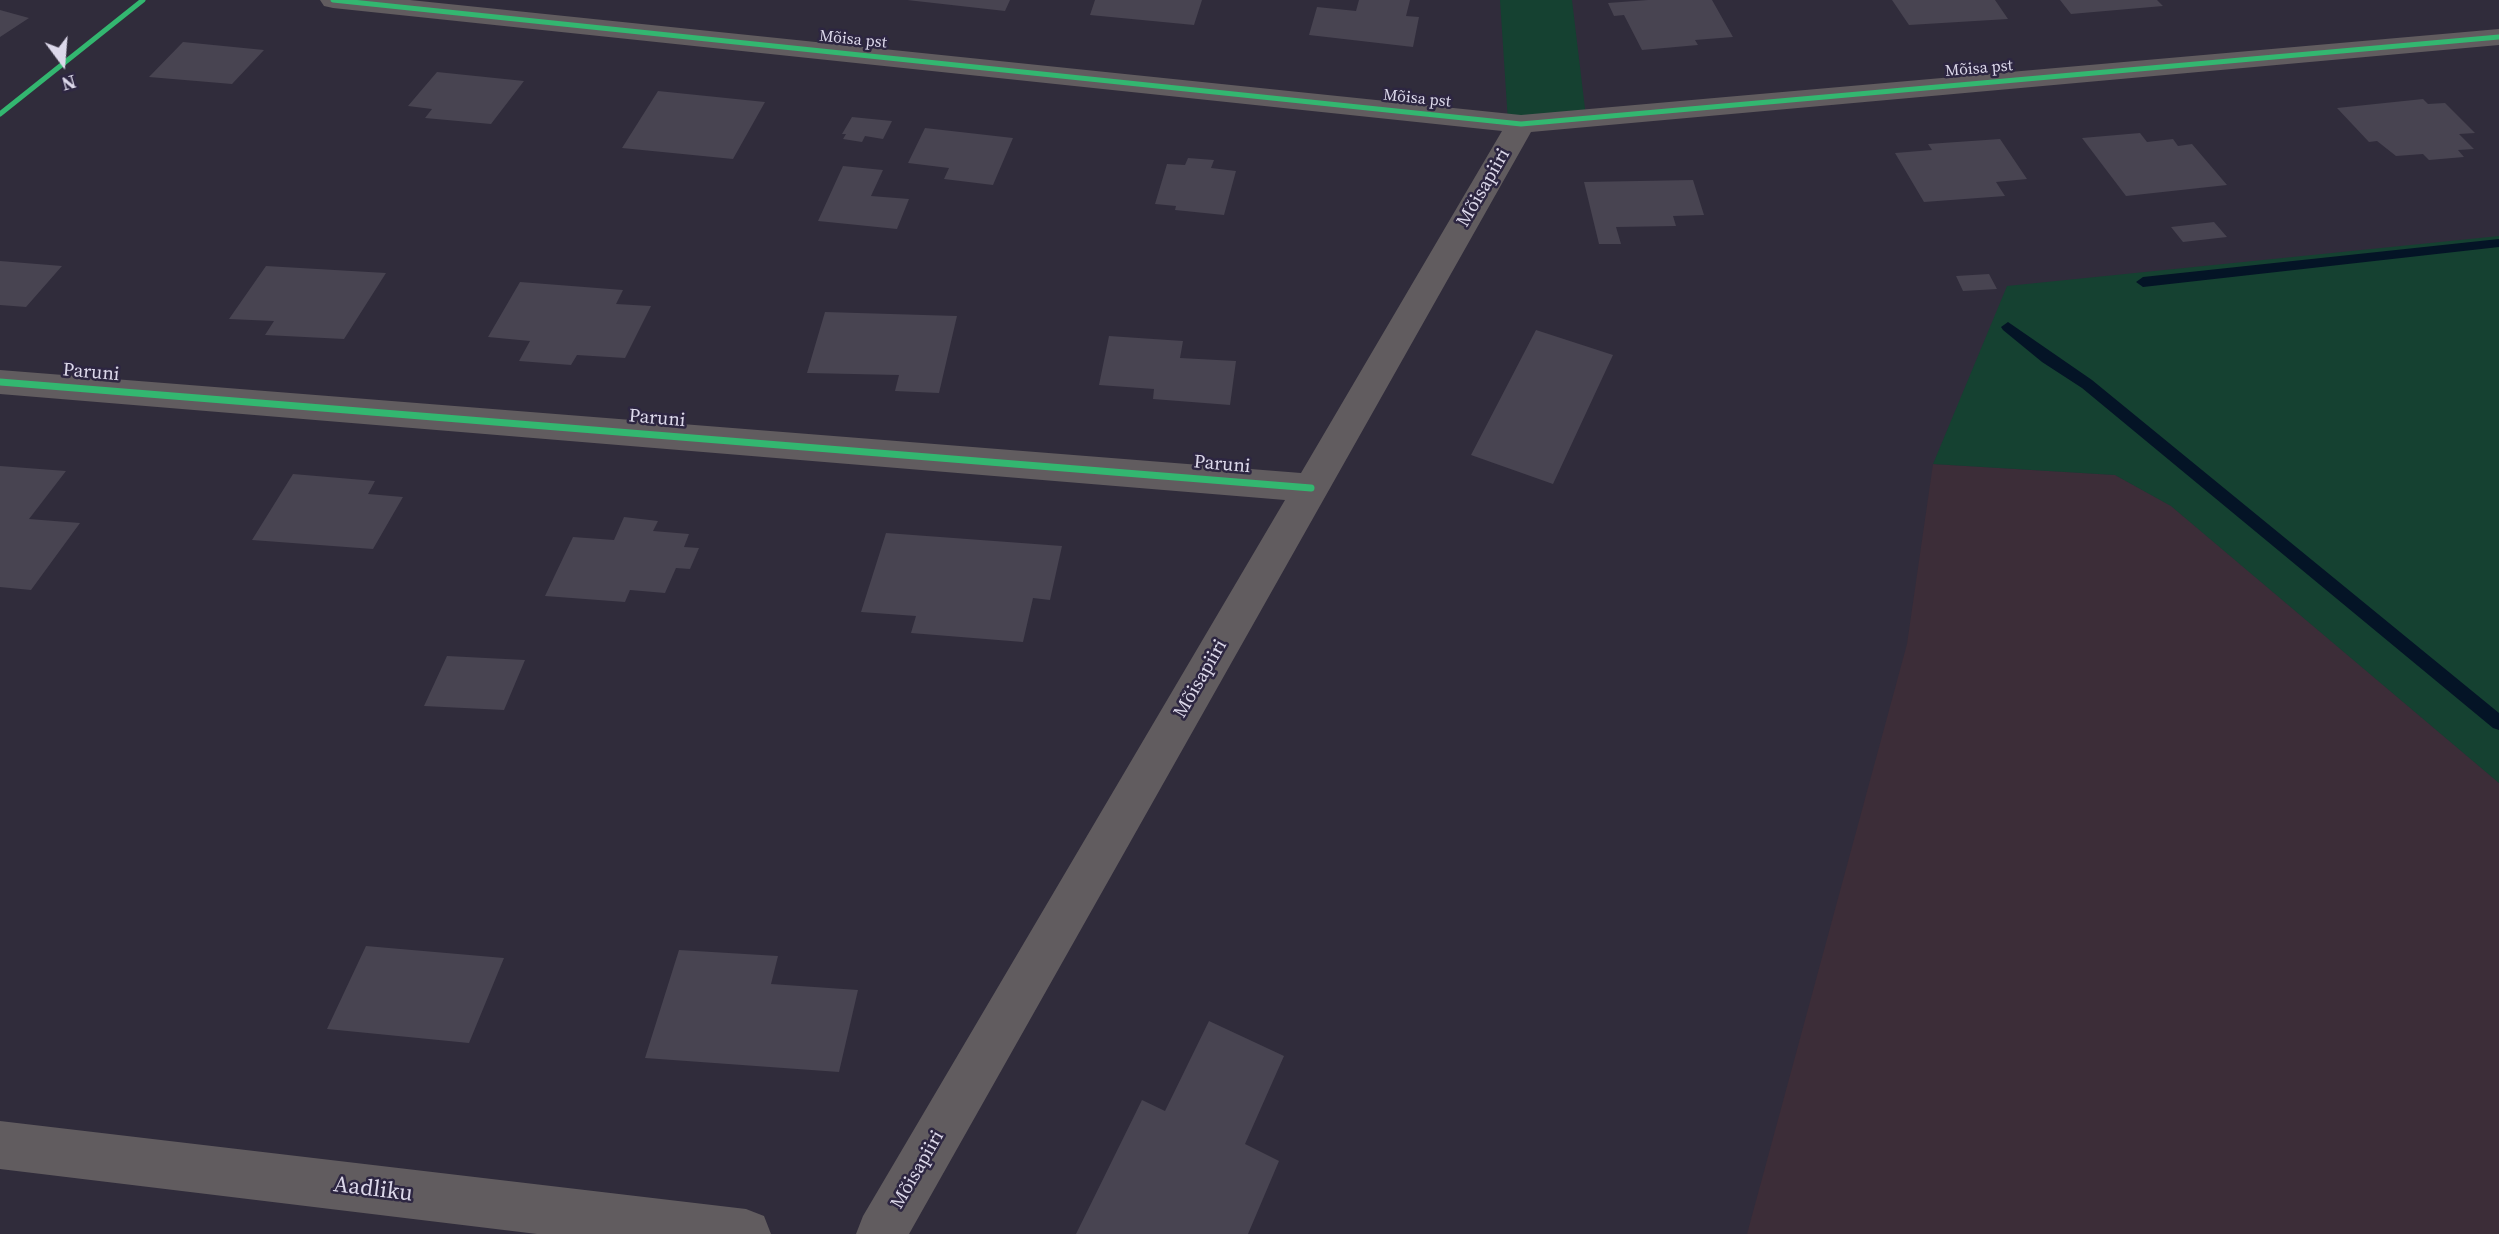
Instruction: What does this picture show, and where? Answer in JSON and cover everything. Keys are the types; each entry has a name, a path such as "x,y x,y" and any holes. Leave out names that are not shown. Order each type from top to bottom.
{"street":[{"name":"Mõisa pst","path":"333,0 1521,124 2499,37"},
{"name":"Mõisapiiri","path":"881,1234 1521,124"},
{"name":"Paruni","path":"0,382 1311,488"},
{"name":"Aadliku","path":"0,1145 746,1234"}],"shaded area":[{"path":"1933,464 2115,475 2171,506 2499,783 2499,1234 1747,1234 1907,644"}],"green space":[{"path":"1500,0 1572,0 1586,117 1508,122"},
{"path":"2499,236 2499,783 2171,506 2115,475 1933,464 2007,286"}],"building":[{"path":"907,0 1010,0 1005,11"},
{"path":"1095,0 1202,0 1194,25 1090,15"},
{"path":"1359,0 1410,0 1406,16 1419,17 1413,47 1309,35 1317,7 1356,11"},
{"path":"1712,0 1733,37 1695,40 1698,45 1642,50 1624,15 1614,16 1608,3"},
{"path":"1892,0 1995,0 2008,19 1909,25"},
{"path":"2060,0 2157,0 2163,6 2071,14"},
{"path":"0,10 29,18 0,37"},
{"path":"183,42 264,50 232,84 149,77"},
{"path":"437,72 524,81 491,124 425,118 432,109 408,106"},
{"path":"658,91 765,102 733,159 622,148"},
{"path":"2423,99 2428,104 2445,103 2475,133 2459,134 2474,149 2458,150 2464,157 2429,160 2423,154 2396,156 2377,141 2369,142 2337,108"},
{"path":"852,117 892,121 883,139 865,136 862,142 843,139 846,134 842,134"},
{"path":"925,128 1013,138 993,185 944,179 949,168 908,163"},
{"path":"2140,133 2147,142 2173,139 2178,146 2192,144 2227,185 2126,196 2082,138"},
{"path":"2000,139 2027,179 1996,182 2005,196 1924,202 1895,153 1932,150 1928,144"},
{"path":"1188,158 1214,160 1211,168 1236,171 1224,215 1175,210 1176,206 1155,204 1167,164 1185,165"},
{"path":"843,166 883,170 871,196 909,199 897,229 818,221"},
{"path":"1693,180 1704,215 1673,216 1676,226 1616,227 1621,244 1599,244 1584,182"},
{"path":"2214,222 2227,237 2183,242 2171,227"},
{"path":"0,261 62,266 26,307 0,305"},
{"path":"266,266 386,273 344,339 265,335 274,321 229,319"},
{"path":"1989,274 1997,289 1963,291 1956,276"},
{"path":"520,282 623,290 616,304 651,306 625,358 577,355 571,365 519,361 530,341 488,337"},
{"path":"825,312 957,316 939,393 895,391 899,375 807,373"},
{"path":"1536,330 1613,355 1553,484 1471,455"},
{"path":"1109,336 1183,341 1180,358 1236,361 1230,405 1153,399 1154,389 1099,385"},
{"path":"0,466 66,471 29,519 80,523 31,590 0,587"},
{"path":"293,474 375,481 368,494 403,497 373,549 252,540"},
{"path":"624,517 658,521 653,531 689,534 684,547 699,548 690,569 676,568 665,593 630,590 625,602 545,596 573,537 614,540"},
{"path":"886,533 1062,546 1050,600 1033,598 1023,642 911,633 916,616 861,612"},
{"path":"447,656 525,660 504,710 424,706"},
{"path":"366,946 504,958 469,1043 327,1029"},
{"path":"679,950 778,956 771,984 858,990 839,1072 645,1058"},
{"path":"1209,1021 1284,1056 1245,1144 1279,1161 1248,1234 1076,1234 1142,1100 1165,1111"}],"waterway":[{"path":"2143,282 2499,243"},
{"path":"2008,327 2047,358 2087,384 2499,723"}],"cycle path":[{"path":"0,114 143,0"},
{"path":"333,0 1521,124 2499,37"},
{"path":"0,382 1311,488"}]}
